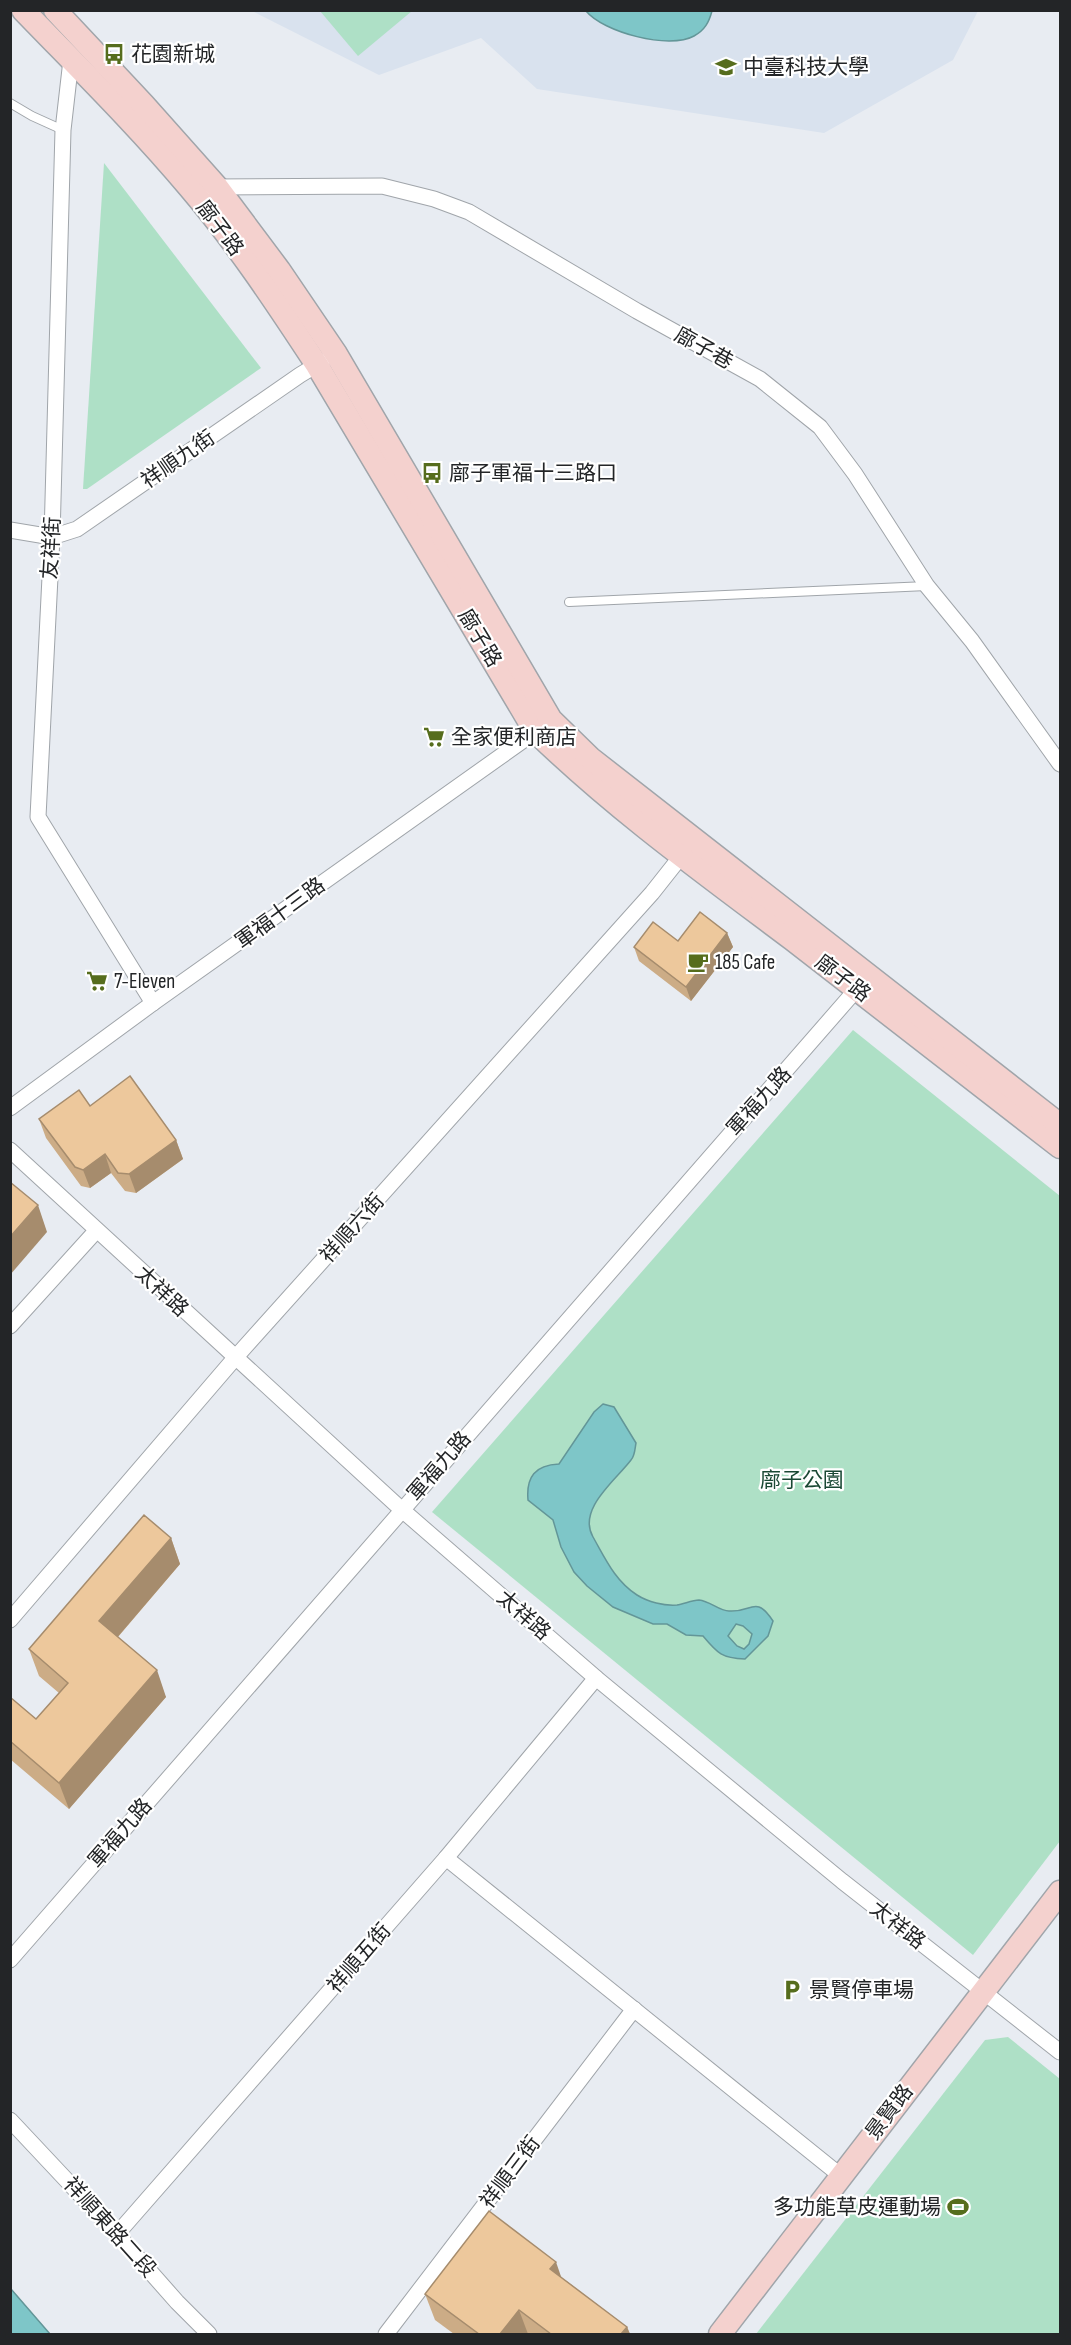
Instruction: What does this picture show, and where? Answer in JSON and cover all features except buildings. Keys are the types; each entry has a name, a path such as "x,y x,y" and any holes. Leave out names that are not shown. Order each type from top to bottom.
{"main road":[{"name":"廍子路","path":"23,10 190,188 280,308 326,359"},
{"name":"廍子路","path":"55,10 217,187 279,270 326,359 543,726 590,758 688,847 863,982 1060,1125"},
{"name":"廍子路","path":"863,982 1060,1148"},
{"name":"景賢路","path":"720,2334 1060,1892"}],"street":[{"name":"友祥街","path":"71,60 63,130 52,537 38,817 153,1003"},
{"name":"廍子巷","path":"190,188 382,186 434,199 469,212 637,311 760,379 820,427 855,474 927,586 972,640 1060,764"},
{"name":"祥順九街","path":"10,530 52,537 77,529 326,359"},
{"name":"軍福十三路","path":"10,1108 153,1003 543,726"},
{"name":"祥順六街","path":"10,1620 235,1359 652,893 688,847"},
{"name":"軍福九路","path":"10,1960 863,982"},
{"name":"太祥路","path":"10,1150 401,1509 596,1678 842,1881 1060,2052"},
{"path":"10,1326 96,1231"},
{"name":"祥順五街","path":"117,2234 446,1858 596,1678"},
{"path":"446,1858 841,2176"},
{"name":"祥順三街","path":"386,2334 634,2009"},
{"name":"祥順東路二段","path":"10,2120 209,2334"}],"lane":[{"path":"10,103 63,130"},
{"path":"569,603 927,586"}],"shaded area":[{"name":"中臺科技大學","path":"252,11 978,11 953,60 824,133 537,89 481,38 379,75"}],"green space":[{"path":"320,11 412,11 358,56"},
{"path":"104,163 261,368 87,489 83,489"},
{"name":"廍子公園","path":"853,1030 1060,1196 1060,1841 973,1955 432,1512"},
{"name":"多功能草皮運動場","path":"1008,2037 1060,2079 1060,2334 756,2334 985,2040"}],"water":[{"path":"586,11 712,11 706,25 698,34 683,40 669,41 637,37 621,32 594,19"},
{"path":"603,1404 614,1407 636,1443 632,1458 600,1496 590,1516 589,1526 606,1561 629,1589 651,1602 677,1605 699,1600 729,1611 757,1606 762,1608 773,1621 768,1636 745,1659 731,1658 721,1654 703,1636 686,1635 667,1624 653,1624 613,1607 574,1572 561,1547 553,1520 528,1500 529,1485 534,1474 544,1467 559,1464 594,1412","holes":["736,1624 743,1626 752,1634 749,1644 744,1649 737,1646 728,1636"]},
{"path":"11,2289 50,2334 11,2334"}],"place":[{"name":"花園新城","path":"114,54"},
{"name":"中臺科技大學","path":"726,67"},
{"name":"廍子軍福十三路口","path":"432,473"},
{"name":"全家便利商店","path":"434,737"},
{"name":"185 Cafe","path":"698,962"},
{"name":"7-Eleven","path":"97,981"},
{"name":"景賢停車場","path":"792,1990"},
{"name":"多功能草皮運動場","path":"958,2207"}]}
